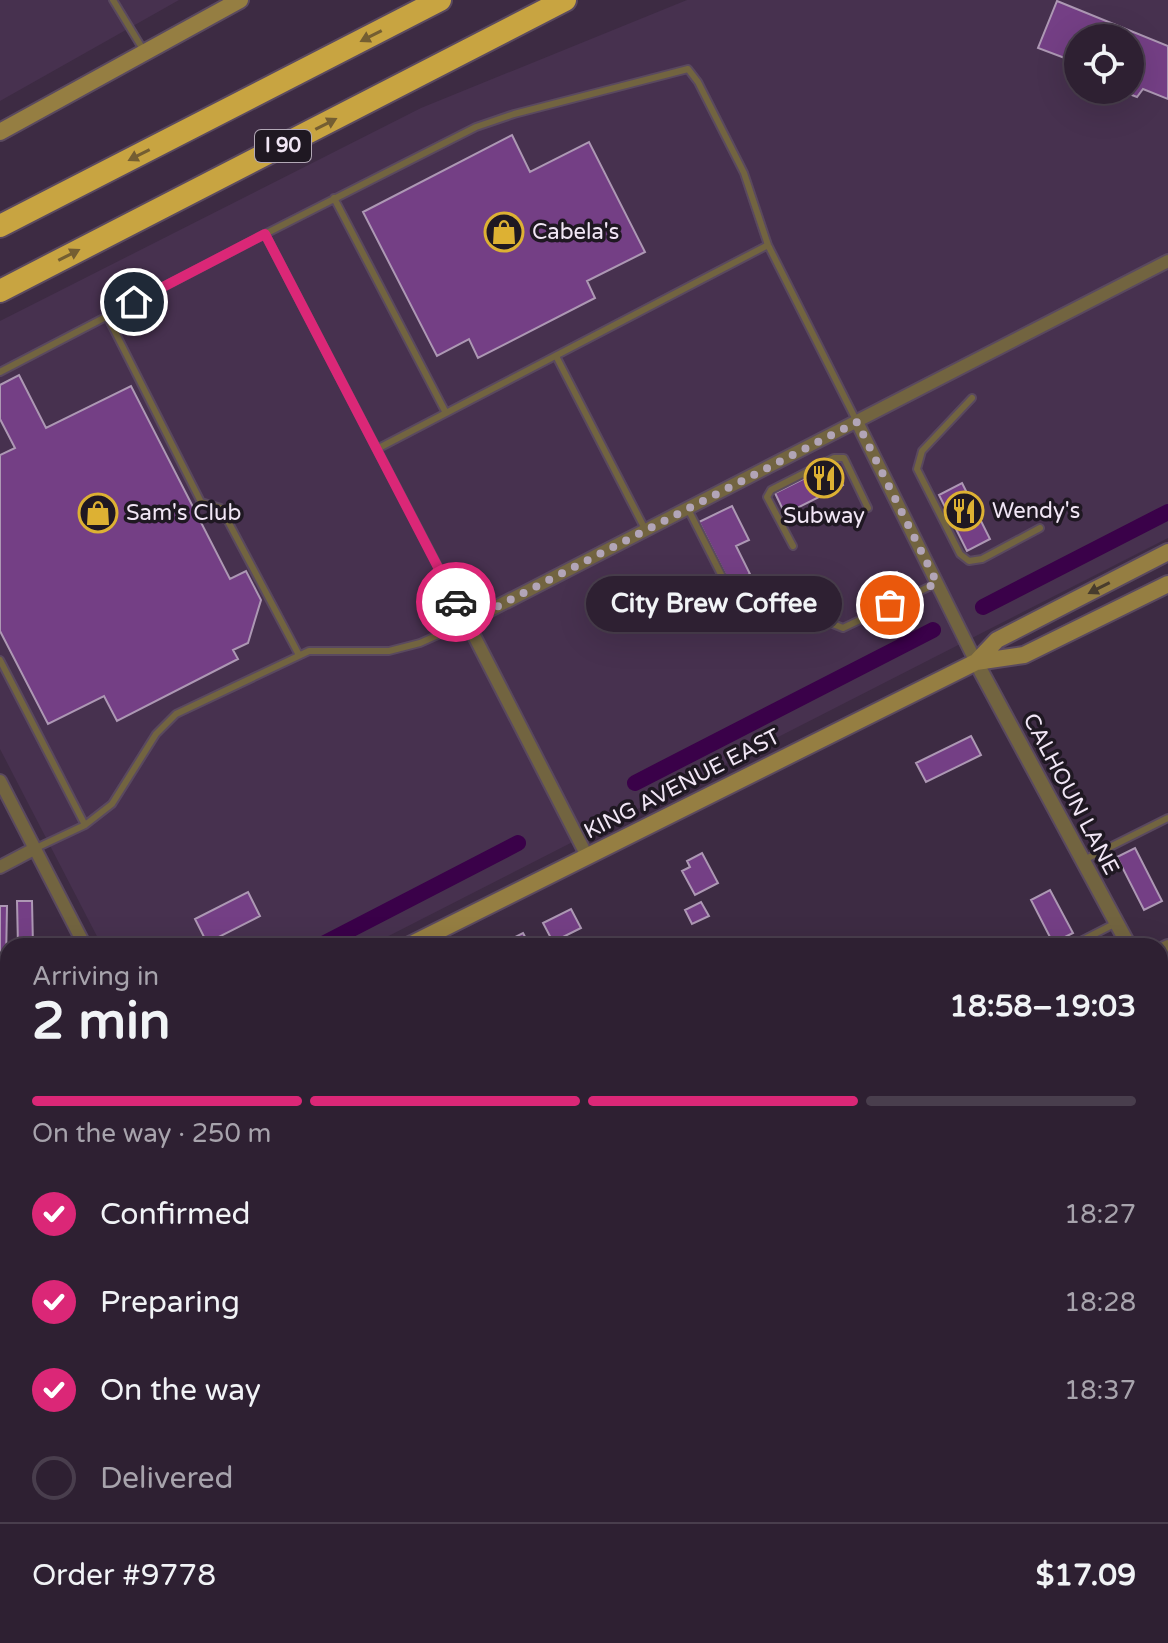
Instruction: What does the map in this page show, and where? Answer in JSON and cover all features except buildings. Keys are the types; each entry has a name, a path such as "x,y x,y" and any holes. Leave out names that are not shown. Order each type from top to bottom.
{"highway":[{"name":"I 90","path":"0,226 440,0"},
{"name":"I 90","path":"0,291 565,0"},
{"path":"511,28 583,0"}],"main road":[{"path":"0,132 240,0"},
{"name":"KING AVENUE EAST","path":"976,662 997,640 1168,552"},
{"name":"KING AVENUE EAST","path":"424,938 976,662 1024,655 1168,584"}],"street":[{"path":"587,856 467,622 1168,261"},
{"path":"857,422 976,662"},
{"name":"CALHOUN LANE","path":"976,662 1124,938"},
{"path":"0,781 76,938"},
{"path":"0,867 34,849"}],"lane":[{"path":"113,0 144,51"},
{"path":"0,372 476,127 514,114 688,69 698,82 744,173 768,245 857,422"},
{"path":"334,198 446,413"},
{"path":"34,849 85,825 112,804 156,734 176,714 309,651 389,651 420,643 467,622 265,234"},
{"path":"377,449 768,245"},
{"path":"107,316 201,502 221,508 299,655"},
{"path":"556,356 646,531"},
{"path":"972,398 922,451 917,469 960,554 969,561 982,559 1040,528"},
{"path":"793,546 767,497 771,490 834,458 844,458 868,508"},
{"path":"688,509 742,616"},
{"path":"812,581 833,624 843,628 937,583"},
{"path":"0,660 85,825"},
{"path":"1082,861 1168,818"},
{"path":"1087,938 1116,923"}],"shaded area":[{"path":"0,0 179,0 0,101"},
{"path":"687,0 1168,0 1168,538 385,938 98,938 0,749 0,321 421,108"}],"waterway":[{"path":"983,607 1168,512"},
{"path":"635,783 933,630"},
{"path":"334,938 518,843"}],"way so far":[{"path":"456,602 467,622 857,422 937,583 890,605"}],"place":[{"name":"Cabela's","path":"504,232"},
{"name":"Subway","path":"824,478"},
{"name":"Wendy's","path":"964,511"},
{"name":"Sam's Club","path":"98,513"},
{"name":"City Brew Coffee","path":"890,605"}],"route":[{"path":"134,302 265,234 456,602"}]}
